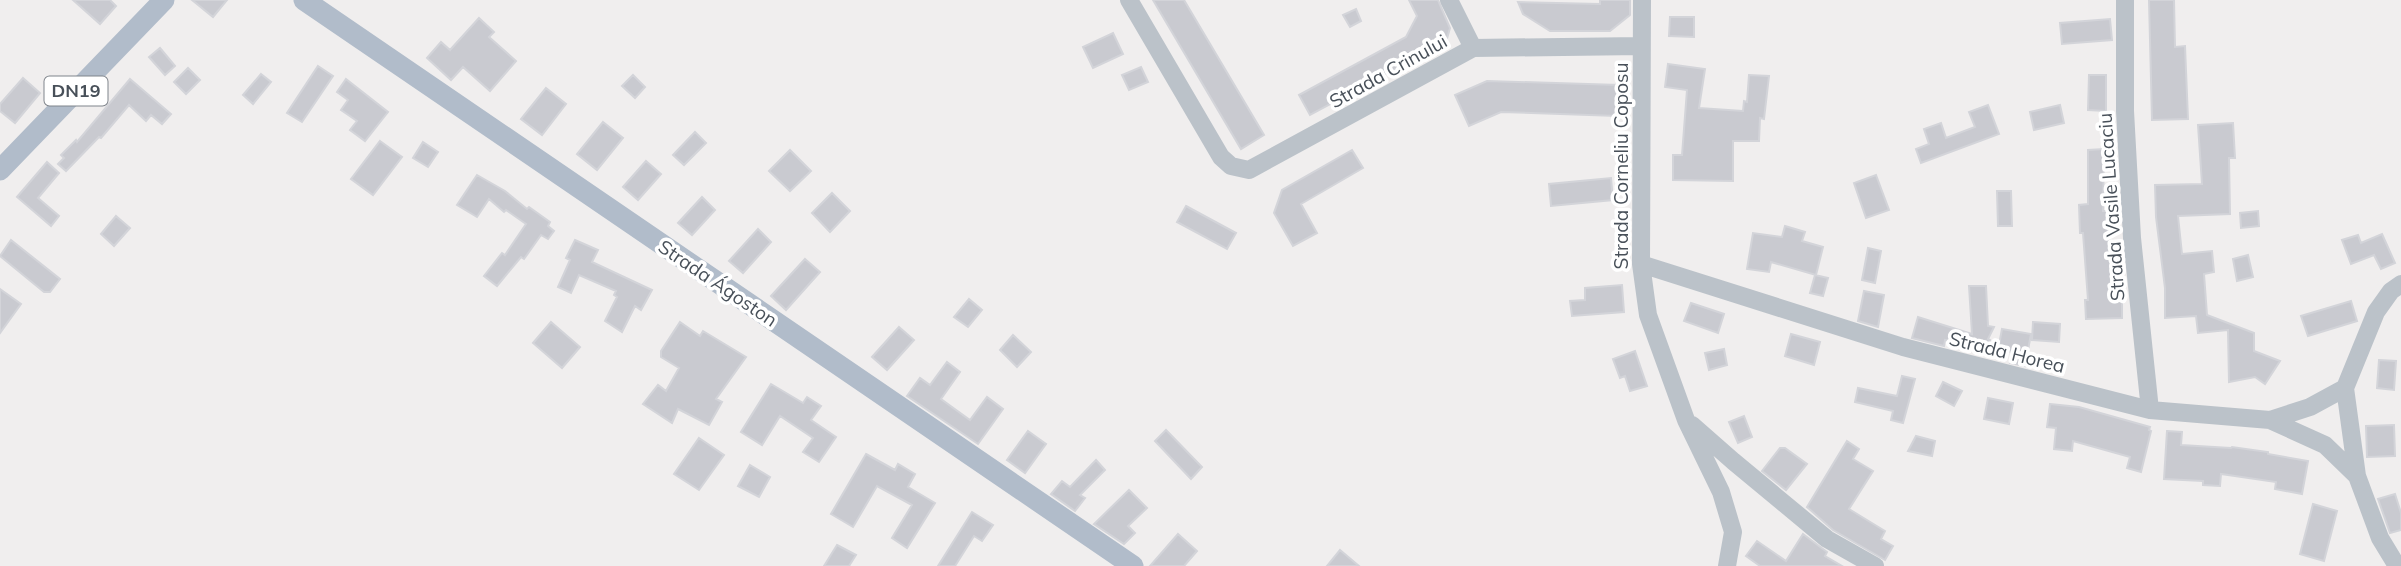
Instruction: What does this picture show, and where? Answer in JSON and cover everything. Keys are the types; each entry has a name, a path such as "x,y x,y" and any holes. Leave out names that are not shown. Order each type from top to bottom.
{"main road":[{"name":"Strada Ágoston","path":"304,0 1133,566"},
{"name":"DN19","path":"0,170 151,4"}],"street":[{"name":"Strada Crinului","path":"1129,0 1221,157 1231,166 1249,170 1474,48 1641,46"},
{"path":"1449,0 1474,48"},
{"name":"Strada Corneliu Coposu","path":"1642,0 1641,264 1648,315 1686,419 1721,492 1733,532 1727,566"},
{"name":"Strada Vasile Lucaciu","path":"2125,0 2125,111 2132,238 2150,410"},
{"name":"Strada Horea","path":"1641,264 1903,347 2150,410 2270,420 2325,446 2357,476"},
{"path":"2397,566 2380,538 2357,476 2345,388 2376,312 2391,290 2401,284"},
{"path":"2270,420 2310,407 2345,388"},
{"path":"1686,419 1827,538 1875,566"}],"building":[{"path":"73,0 110,0 116,6 100,24"},
{"path":"192,0 227,0 213,17"},
{"path":"1153,0 1184,0 1264,135 1241,149"},
{"path":"1409,0 1438,0 1450,28 1446,42 1310,115 1299,95 1406,37 1417,16"},
{"path":"1600,0 1630,0 1630,15 1610,31 1550,31 1523,14 1518,2 1600,4"},
{"path":"2149,0 2174,0 2175,47 2185,46 2188,119 2152,120"},
{"path":"1356,9 1361,21 1350,27 1343,15"},
{"path":"1670,17 1694,17 1694,37 1669,36"},
{"path":"479,18 494,32 489,37 516,61 490,91 463,67 451,80 427,58 441,42 450,50"},
{"path":"2110,19 2112,40 2062,44 2060,23"},
{"path":"1113,33 1123,54 1093,68 1083,47"},
{"path":"160,48 175,66 165,75 149,57"},
{"path":"1668,64 1705,69 1699,108 1743,111 1744,101 1747,102 1749,75 1769,76 1764,119 1760,118 1759,141 1733,141 1733,181 1673,180 1673,155 1682,155 1687,90 1665,87"},
{"path":"318,66 333,76 302,122 287,113"},
{"path":"1141,67 1148,82 1129,90 1122,75"},
{"path":"188,68 200,80 186,94 174,82"},
{"path":"261,74 271,82 253,104 243,95"},
{"path":"633,75 645,87 635,98 622,86"},
{"path":"2089,75 2106,75 2106,111 2088,110"},
{"path":"23,78 40,93 15,123 0,111 0,104"},
{"path":"130,79 171,114 162,124 151,115 146,121 129,105 101,138 66,171 58,164 64,158 61,155 76,140 77,142"},
{"path":"346,79 388,112 365,141 350,130 357,121 341,110 348,100 337,92"},
{"path":"1487,81 1619,85 1617,116 1501,112 1469,126 1455,95"},
{"path":"546,88 566,104 542,135 521,119"},
{"path":"1988,105 1999,134 1921,163 1916,149 1929,144 1924,129 1941,123 1946,138 1975,127 1969,112"},
{"path":"2060,105 2064,123 2034,130 2030,112"},
{"path":"603,122 623,138 597,170 577,154"},
{"path":"2233,123 2235,158 2229,158 2230,214 2178,216 2182,254 2212,251 2214,272 2204,274 2207,315 2254,333 2254,351 2280,361 2265,384 2255,377 2229,382 2228,330 2198,333 2196,316 2165,318 2165,288 2155,185 2202,184 2198,125"},
{"path":"695,132 706,143 684,165 673,155"},
{"path":"380,141 402,157 373,195 351,179"},
{"path":"423,142 438,152 428,167 413,158"},
{"path":"2104,149 2103,211 2113,211 2114,230 2108,230 2110,262 2115,262 2118,299 2122,299 2122,318 2086,319 2085,300 2088,300 2079,205 2088,204 2088,150"},
{"path":"790,150 811,171 790,191 769,171"},
{"path":"1352,150 1363,168 1301,204 1317,233 1293,246 1274,213 1282,190"},
{"path":"646,161 661,174 638,200 623,187"},
{"path":"47,162 59,173 38,198 59,216 51,226 17,197"},
{"path":"477,175 550,222 548,226 554,231 548,239 541,235 524,259 521,257 497,286 484,276 502,253 505,255 526,224 506,210 504,212 489,199 477,217 457,205"},
{"path":"1876,175 1889,210 1866,218 1854,183"},
{"path":"1611,178 1613,200 1551,206 1549,184"},
{"path":"1997,191 2011,191 2012,226 1998,226"},
{"path":"832,193 850,211 830,232 812,213"},
{"path":"702,197 715,210 692,235 678,223"},
{"path":"1186,206 1236,233 1227,249 1177,222"},
{"path":"2258,211 2259,226 2241,228 2240,213"},
{"path":"116,216 130,228 114,246 101,234"},
{"path":"1785,226 1805,232 1802,241 1823,247 1816,275 1771,262 1769,272 1747,269 1753,233 1782,237"},
{"path":"758,229 771,242 743,273 729,261"},
{"path":"2382,234 2395,263 2381,269 2374,255 2351,264 2342,240 2358,235 2361,243"},
{"path":"11,240 60,279 50,292 44,292 0,256"},
{"path":"575,240 598,250 592,262 652,290 641,310 635,306 622,332 605,321 617,297 614,295 616,291 579,275 571,293 558,287 570,260 566,258"},
{"path":"1868,248 1881,251 1875,283 1862,280"},
{"path":"2248,255 2253,277 2237,281 2233,259"},
{"path":"805,259 820,272 786,310 771,296"},
{"path":"1815,275 1828,278 1823,296 1810,293"},
{"path":"1622,285 1624,312 1572,316 1570,301 1585,300 1585,288"},
{"path":"1969,286 1986,286 1988,326 1994,327 1988,339 1988,348 1945,340 1944,346 1912,338 1918,317 1972,334"},
{"path":"0,289 21,304 0,333"},
{"path":"1864,291 1884,295 1878,327 1858,321"},
{"path":"969,299 982,310 968,327 954,317"},
{"path":"2351,301 2357,321 2308,336 2301,316"},
{"path":"1691,303 1724,314 1718,333 1684,321"},
{"path":"551,322 580,347 562,368 533,343"},
{"path":"680,322 700,336 703,331 746,357 716,399 722,402 709,425 678,409 672,423 643,404 658,385 666,391 679,368 661,357 661,351"},
{"path":"2033,322 2060,324 2059,342 2032,340"},
{"path":"899,327 914,340 887,370 872,357"},
{"path":"2002,329 2031,334 2025,366 2010,363 2012,352 1998,350"},
{"path":"1791,334 1820,342 1814,365 1785,356"},
{"path":"1013,335 1031,352 1017,367 1000,350"},
{"path":"1724,349 1727,365 1709,370 1705,353"},
{"path":"1635,351 1647,386 1630,391 1625,376 1620,378 1613,359"},
{"path":"2379,360 2396,361 2394,390 2377,388"},
{"path":"947,362 960,372 941,399 970,420 987,397 1003,409 978,444 907,396 920,378 930,385"},
{"path":"1902,376 1915,379 1903,423 1891,420 1893,411 1855,402 1858,388 1897,396"},
{"path":"1943,382 1962,391 1954,406 1936,396"},
{"path":"771,384 803,403 807,397 821,406 811,420 836,437 819,462 803,452 813,438 780,416 762,445 741,432"},
{"path":"1988,398 2013,403 2009,424 1984,419"},
{"path":"2050,404 2079,407 2150,427 2141,472 2127,468 2130,457 2073,441 2072,451 2054,449 2056,428 2047,427"},
{"path":"1744,416 1752,437 1738,443 1729,422"},
{"path":"2394,425 2395,456 2367,457 2366,426"},
{"path":"1166,430 1202,467 1191,479 1155,441"},
{"path":"1028,431 1046,444 1025,473 1007,460"},
{"path":"2167,431 2182,432 2181,445 2232,447 2308,461 2302,494 2275,489 2276,482 2221,474 2220,486 2203,485 2203,481 2164,479"},
{"path":"1916,436 1935,441 1932,456 1908,451"},
{"path":"699,438 724,455 699,490 674,474"},
{"path":"1847,441 1859,449 1853,459 1873,471 1849,509 1885,531 1881,539 1893,546 1885,560 1833,530 1807,507"},
{"path":"1780,448 1785,448 1807,464 1786,490 1762,471"},
{"path":"866,454 895,470 898,464 915,474 908,487 935,503 907,548 892,538 912,505 877,486 853,527 831,514"},
{"path":"1096,460 1105,470 1080,495 1085,498 1075,511 1051,494 1062,481 1070,487"},
{"path":"750,465 770,477 759,497 738,486"},
{"path":"1129,490 1147,508 1128,526 1135,533 1124,544 1094,524"},
{"path":"2395,494 2401,513 2401,530 2390,533 2378,499"},
{"path":"2313,504 2337,511 2324,561 2300,554"},
{"path":"972,512 993,525 982,541 974,536 955,566 938,566"},
{"path":"1178,534 1197,551 1184,566 1150,566"},
{"path":"1803,534 1827,552 1825,556 1842,566 1760,566 1746,556 1757,541 1786,561"},
{"path":"837,545 856,555 849,566 824,566"},
{"path":"1340,550 1359,566 1327,566"}]}
